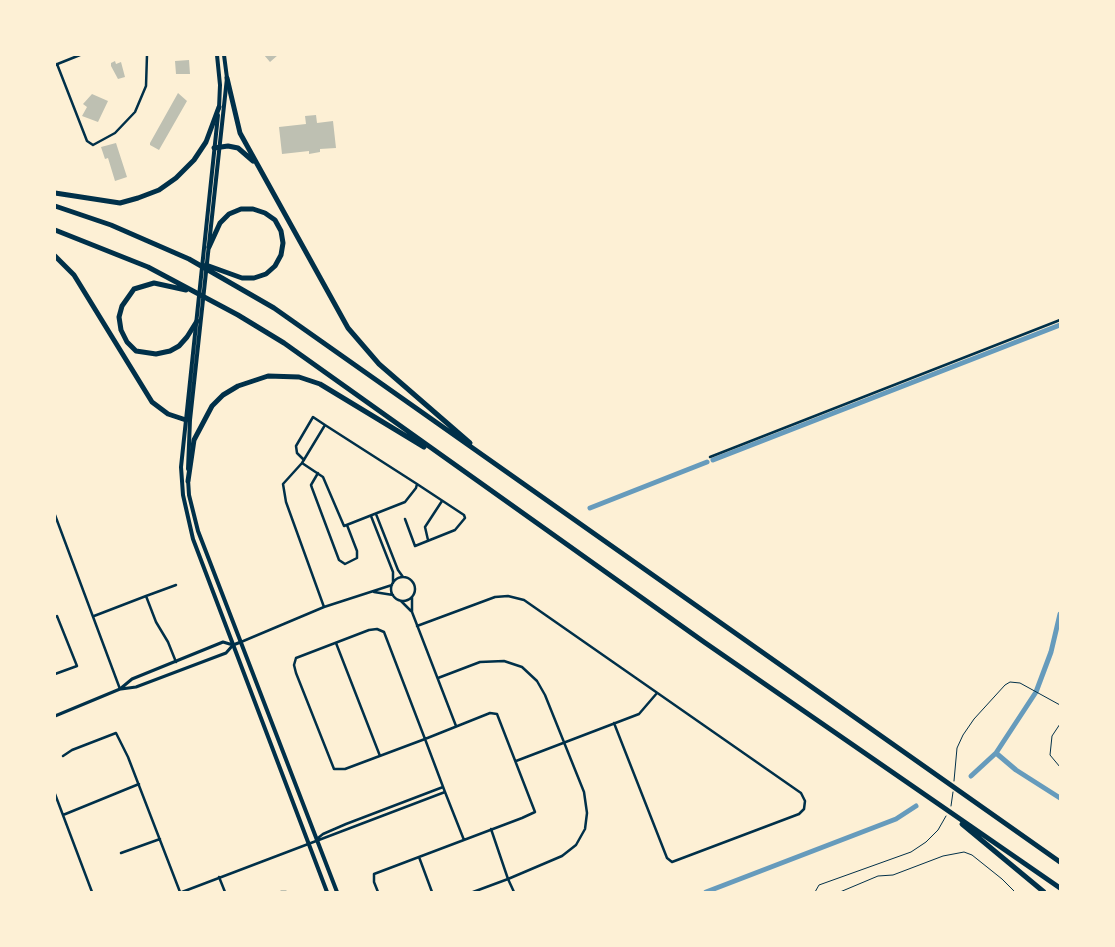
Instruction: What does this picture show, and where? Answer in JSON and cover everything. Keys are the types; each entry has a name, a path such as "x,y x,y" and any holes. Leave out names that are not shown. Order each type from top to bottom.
{"highway":[{"path":"227,78 240,133 342,319 357,340 379,364 493,463"},
{"path":"55,193 120,202 159,190 176,178 194,160 206,142 218,108"},
{"path":"214,148 238,148 247,154 269,187"},
{"path":"55,206 111,225 242,278 254,278 266,274 275,266 281,255 283,243 281,231 274,220 265,213 253,209 229,214 220,223 207,247"},
{"path":"55,230 132,260 195,292 284,343 704,642 1060,888"},
{"path":"55,256 74,275 152,402 168,414 188,420"},
{"path":"189,258 274,308 1060,861"},
{"path":"195,292 154,283 140,286 124,299 120,310 119,324 123,337 131,347 143,353 156,354 170,351 179,346 188,337 197,321"},
{"path":"188,481 194,440 216,401 249,380 280,375 299,377 320,384 463,471"},
{"path":"935,801 1044,892"}],"main road":[{"path":"207,247 220,84 217,55"},
{"path":"224,55 227,78 188,420 188,481 198,531 338,892"},
{"path":"200,309 197,321 182,482 187,521 327,892"}],"street":[{"path":"80,55 56,65 87,141 93,145 115,133 135,112 146,86 147,55"},
{"path":"710,457 1060,320"},
{"path":"304,460 297,454 296,446 312,417 417,484 465,518 455,530 415,546 405,519"},
{"path":"324,608 300,545 283,484 302,463 325,425"},
{"path":"302,463 323,477 342,525 347,525 405,502 417,484"},
{"path":"318,473 311,484 312,488 339,560 346,564 357,558 357,552 347,525"},
{"path":"428,540 424,527 442,501"},
{"path":"376,514 398,570 403,578 410,580 414,586 412,612 456,726"},
{"path":"55,516 120,689"},
{"path":"371,516 393,572 393,595"},
{"path":"56,715 120,689 136,687 226,653 233,645 324,608 393,584 403,578"},
{"path":"94,617 176,585"},
{"path":"372,592 393,595 412,612"},
{"path":"146,596 156,622 168,642 176,662"},
{"path":"401,601 412,597"},
{"path":"417,626 495,597 516,597 542,611 800,793 805,801 804,809 799,814 672,862 667,858 614,724"},
{"path":"55,617 57,616 76,666 55,674"},
{"path":"378,892 374,882 374,874 419,858 535,812 497,714 490,713 425,739 346,768 334,768 294,665 296,658 369,630 381,630 425,739 464,840"},
{"path":"120,689 132,679 223,642 233,645"},
{"path":"336,643 380,756"},
{"path":"438,678 480,662 504,661 522,667 537,681 565,743 584,792 587,814 585,829 576,845 562,856 473,892"},
{"path":"516,762 639,714 657,693"},
{"path":"63,756 72,750 116,733 139,784 181,892 308,843 327,832 443,787"},
{"path":"63,815 139,784"},
{"path":"317,839 324,839 445,792"},
{"path":"55,794 92,892"},
{"path":"491,829 514,892"},
{"path":"121,853 160,839"},
{"path":"419,858 432,892"},
{"path":"219,878 225,892"},
{"path":"281,892 286,892"}],"path":[{"path":"815,892 819,886 911,852 926,842 938,830 951,804 957,748 974,719 1005,685 1010,682 1020,684 1060,705"},
{"path":"1060,724 1052,736 1050,755 1060,767"},
{"path":"840,892 878,876 893,875 943,856 964,852 1002,879 1015,892"}],"building":[{"path":"264,55 278,55 270,62"},
{"path":"189,60 190,74 176,74 175,61"},
{"path":"115,61 116,64 121,62 125,77 118,79 111,66 111,63"},
{"path":"178,93 187,101 159,150 150,145 150,143"},
{"path":"92,94 108,101 98,122 82,116 87,107 83,104"},
{"path":"316,115 317,123 333,121 336,148 320,149 320,152 309,154 309,151 282,154 279,127 306,124 305,116"},
{"path":"116,143 127,177 115,181 108,158 105,159 101,147"}],"waterway":[{"path":"713,460 1060,325"},
{"path":"590,508 707,462"},
{"path":"971,776 996,753 1036,692 1051,652 1060,614"},
{"path":"996,753 1016,770 1060,798"},
{"path":"706,892 896,819 916,806"}]}
